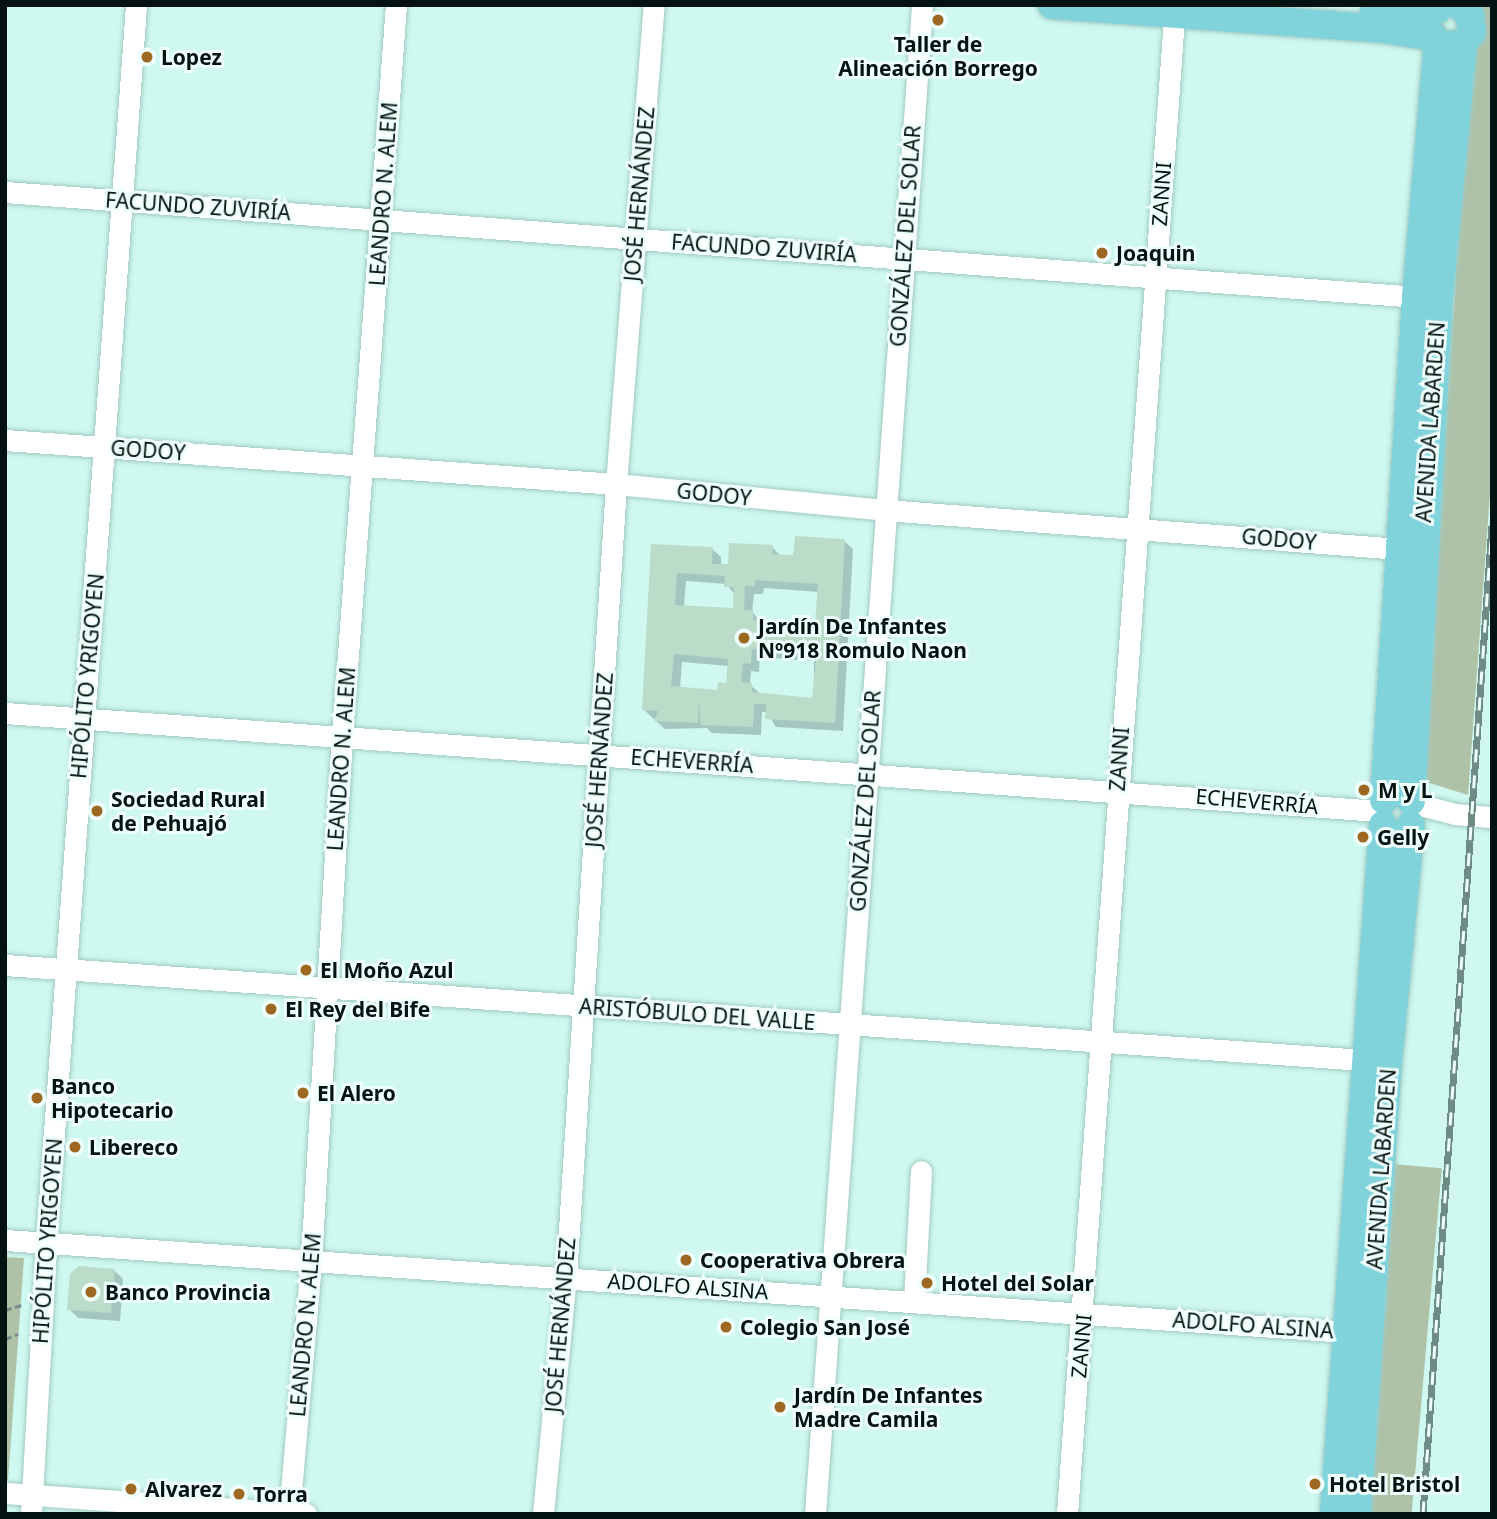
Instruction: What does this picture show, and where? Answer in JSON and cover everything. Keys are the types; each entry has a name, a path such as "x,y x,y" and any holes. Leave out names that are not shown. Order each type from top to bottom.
{"main road":[{"path":"1052,5 1174,10 1376,28 1458,20"},
{"path":"1265,5 1458,20"},
{"name":"AVENIDA LABARDEN","path":"1357,1514 1360,1333 1376,1061 1399,813 1427,298 1458,20"},
{"name":"AVENIDA LABARDEN","path":"1334,1514 1360,1333"}],"street":[{"name":"HIPÓLITO YRIGOYEN","path":"32,1504 65,969 106,447 136,5"},
{"name":"LEANDRO N. ALEM","path":"295,1513 325,988 342,736 365,466 396,5"},
{"name":"JOSÉ HERNÁNDEZ","path":"543,1514 566,1278 580,1006 600,754 616,484 654,5"},
{"name":"GONZÁLEZ DEL SOLAR","path":"815,1514 922,5"},
{"name":"ZANNI","path":"1067,1514 1084,1314 1116,790 1174,10"},
{"name":"FACUNDO ZUVIRÍA","path":"5,192 1427,298"},
{"name":"GODOY","path":"5,440 616,484 885,510 1412,550"},
{"name":"ECHEVERRÍA","path":"5,713 1116,790 1399,813 1492,817"},
{"name":"ARISTÓBULO DEL VALLE","path":"5,965 1376,1061"},
{"path":"914,1301 921,1171"},
{"name":"ADOLFO ALSINA","path":"5,1240 1360,1333"},
{"path":"5,1493 32,1504 295,1513"}],"path":[{"path":"5,1310 21,1305"},
{"path":"5,1339 18,1334"}],"green space":[{"path":"1473,5 1492,5 1492,466 1468,795 1423,781"},
{"path":"1392,1164 1442,1168 1412,1514 1361,1514"},
{"path":"5,1257 24,1258 8,1480 5,1480"}],"building":[{"path":"795,536 845,539 835,723 765,719 766,704 754,704 753,727 701,725 699,702 698,723 654,721 658,711 642,710 651,544 713,547 712,564 728,564 729,543 773,545 772,554 793,555","holes":["677,573 725,576 724,587 734,587 733,608 675,605","755,580 818,584 815,624 753,620 753,610 744,610 745,586 755,586","752,649 810,654 809,659 816,660 812,698 752,692 752,683 741,682 743,663 751,664","674,654 728,659 726,683 718,682 717,690 671,686"]},
{"name":"Banco Provincia","path":"79,1266 115,1269 111,1313 67,1310 70,1274"}],"railway":[{"path":"1423,1514 1492,525"}],"place":[{"name":"Taller de Alineación Borrego","path":"938,20"},
{"name":"Lopez","path":"147,57"},
{"name":"Joaquin","path":"1102,253"},
{"name":"Jardín De Infantes Nº918 Romulo Naon","path":"744,638"},
{"name":"M y L","path":"1364,790"},
{"name":"Sociedad Rural de Pehuajó","path":"97,811"},
{"name":"Gelly","path":"1363,837"},
{"name":"El Moño Azul","path":"306,970"},
{"name":"El Rey del Bife","path":"271,1009"},
{"name":"El Alero","path":"303,1093"},
{"name":"Banco Hipotecario","path":"37,1098"},
{"name":"Libereco","path":"75,1147"},
{"name":"Cooperativa Obrera","path":"686,1260"},
{"name":"Hotel del Solar","path":"927,1283"},
{"name":"Banco Provincia","path":"91,1292"},
{"name":"Colegio San José","path":"726,1327"},
{"name":"Jardín De Infantes Madre Camila","path":"780,1407"},
{"name":"Hotel Bristol","path":"1315,1484"},
{"name":"Alvarez","path":"131,1489"},
{"name":"Torra","path":"239,1494"}]}
